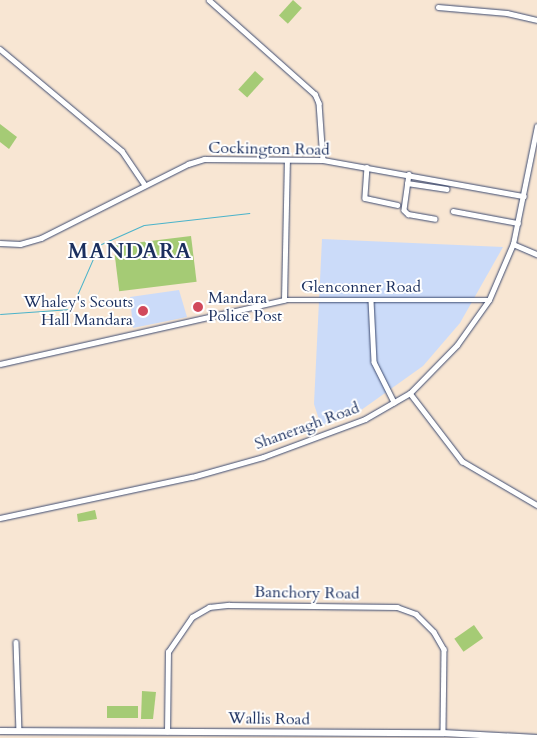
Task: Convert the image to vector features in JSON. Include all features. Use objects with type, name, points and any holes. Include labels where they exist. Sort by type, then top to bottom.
[{"type":"street","points":[[209,0],[315,94],[319,103],[323,160]]},
{"type":"street","points":[[438,7],[507,13],[537,20]]},
{"type":"street","points":[[0,49],[122,151],[145,185]]},
{"type":"street","name":"Shaneragh Road","points":[[0,518],[192,477],[263,457],[331,434],[410,393],[457,345],[489,300],[513,244],[537,126]]},
{"type":"street","name":"Cockington Road","points":[[0,243],[20,244],[40,238],[197,160],[323,160],[524,196]]},
{"type":"street","points":[[284,300],[287,161]]},
{"type":"street","points":[[367,167],[365,198],[397,205]]},
{"type":"street","points":[[409,174],[404,210],[408,214],[435,219]]},
{"type":"street","points":[[407,183],[447,190]]},
{"type":"street","points":[[453,211],[518,223]]},
{"type":"street","points":[[513,244],[537,254]]},
{"type":"street","name":"Glenconner Road","points":[[0,364],[284,300],[489,300]]},
{"type":"street","points":[[371,300],[374,362],[394,402]]},
{"type":"street","points":[[410,393],[462,462],[537,505]]},
{"type":"street","name":"Banchory Road","points":[[167,732],[168,652],[192,617],[209,607],[229,605],[397,607],[416,614],[434,632],[444,649],[443,733]]},
{"type":"street","points":[[16,642],[19,731]]},
{"type":"street","name":"Wallis Road","points":[[0,731],[167,732],[267,735],[443,733],[505,738],[537,738]]},
{"type":"shaded area","points":[[322,239],[503,247],[460,323],[423,366],[357,413],[321,426],[314,404]]},
{"type":"shaded area","points":[[179,290],[187,317],[133,328],[130,297]]},
{"type":"green space","points":[[293,0],[302,8],[288,24],[279,16]]},
{"type":"green space","points":[[255,71],[264,79],[247,98],[238,90]]},
{"type":"green space","points":[[0,124],[17,137],[9,149],[0,142]]},
{"type":"green space","points":[[191,236],[197,282],[119,291],[114,246]]},
{"type":"green space","points":[[95,510],[97,519],[78,522],[77,514]]},
{"type":"green space","points":[[474,625],[483,638],[464,652],[454,639]]},
{"type":"green space","points":[[142,691],[156,692],[153,719],[141,719]]},
{"type":"green space","points":[[107,706],[138,706],[138,718],[107,718]]},
{"type":"waterway","points":[[0,314],[71,309],[99,245],[144,225],[249,213]]},
{"type":"place","name":"Mandara Police Post","points":[[198,307]]},
{"type":"place","name":"Whaley's Scouts Hall Mandara","points":[[143,311]]},
{"type":"district","name":"MANDARA","points":[[130,252]]}]
